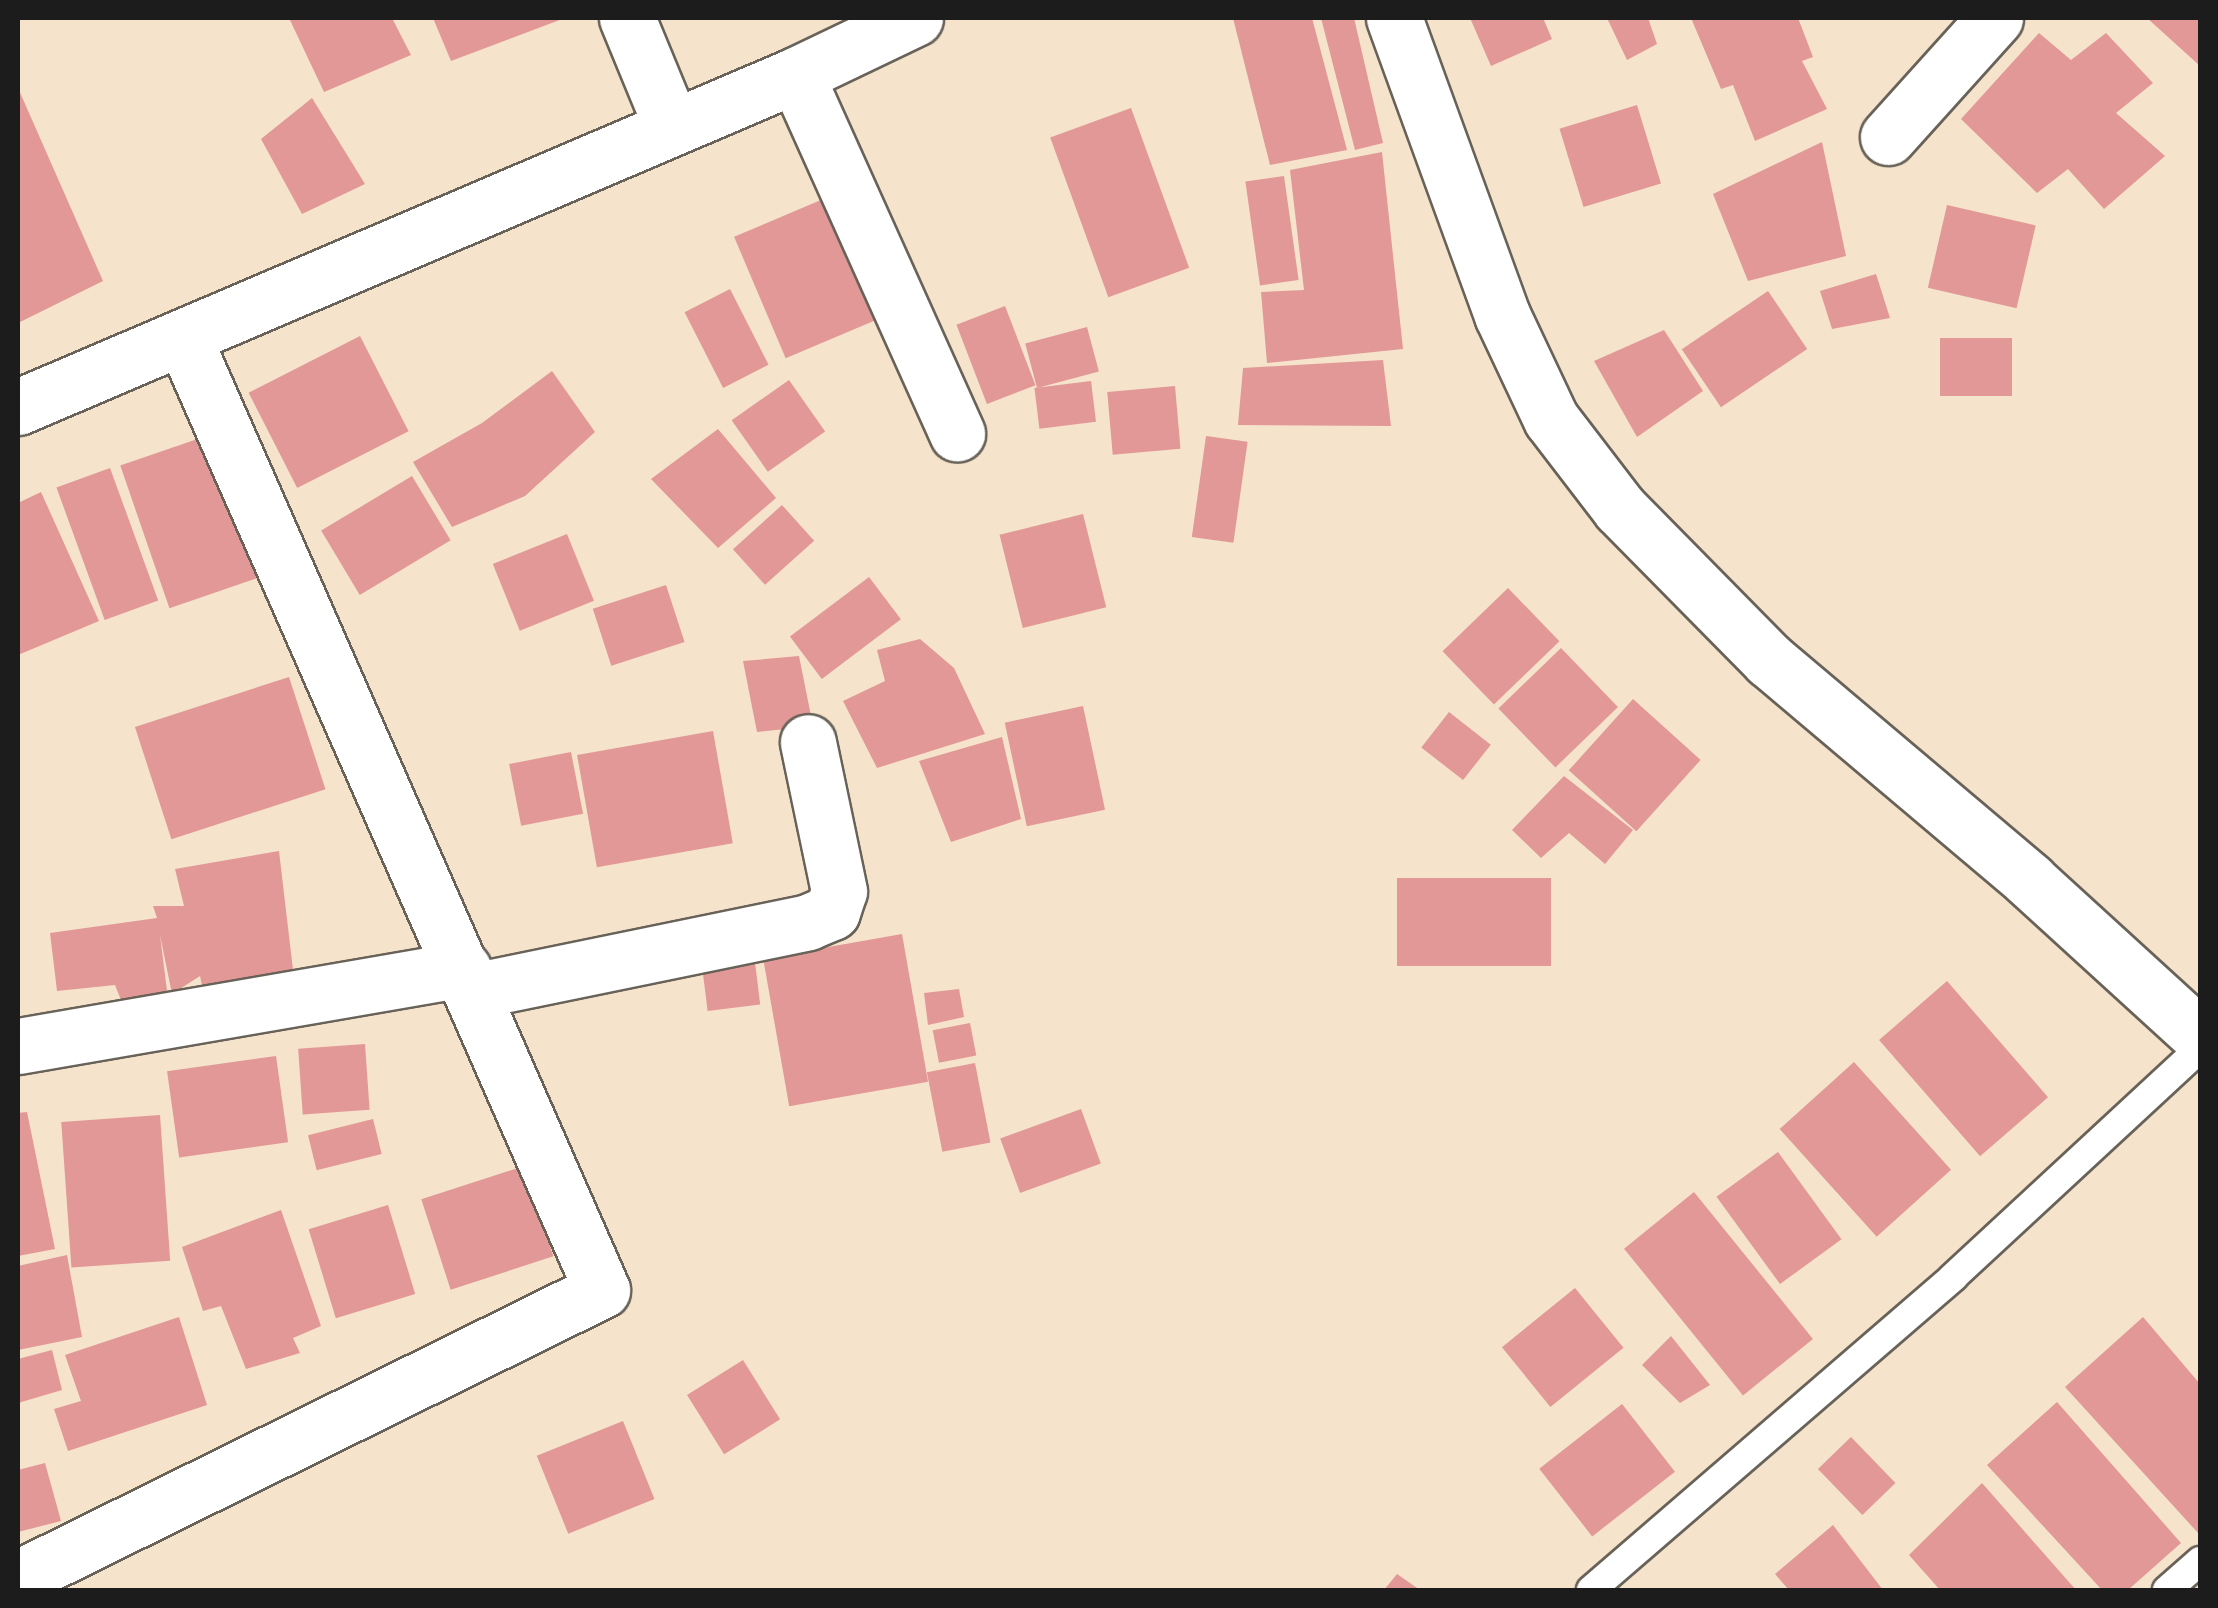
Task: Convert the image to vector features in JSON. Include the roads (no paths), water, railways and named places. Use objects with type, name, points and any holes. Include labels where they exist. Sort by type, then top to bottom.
[{"type":"street","points":[[628,18],[671,125]]},
{"type":"street","points":[[18,407],[184,340],[671,125],[796,75],[915,18]]},
{"type":"street","points":[[1394,18],[1502,315],[1551,419],[1620,510],[1769,660],[2028,880],[2200,1036]]},
{"type":"street","points":[[1888,136],[1995,18]]},
{"type":"street","points":[[796,75],[957,433]]},
{"type":"street","points":[[18,1578],[602,1290],[184,340]]},
{"type":"street","points":[[18,1046],[468,980],[808,922],[832,912],[839,891],[808,742]]},
{"type":"lane","points":[[1591,1590],[1953,1277],[2200,1048]]},
{"type":"lane","points":[[2167,1590],[2200,1561]]}]
